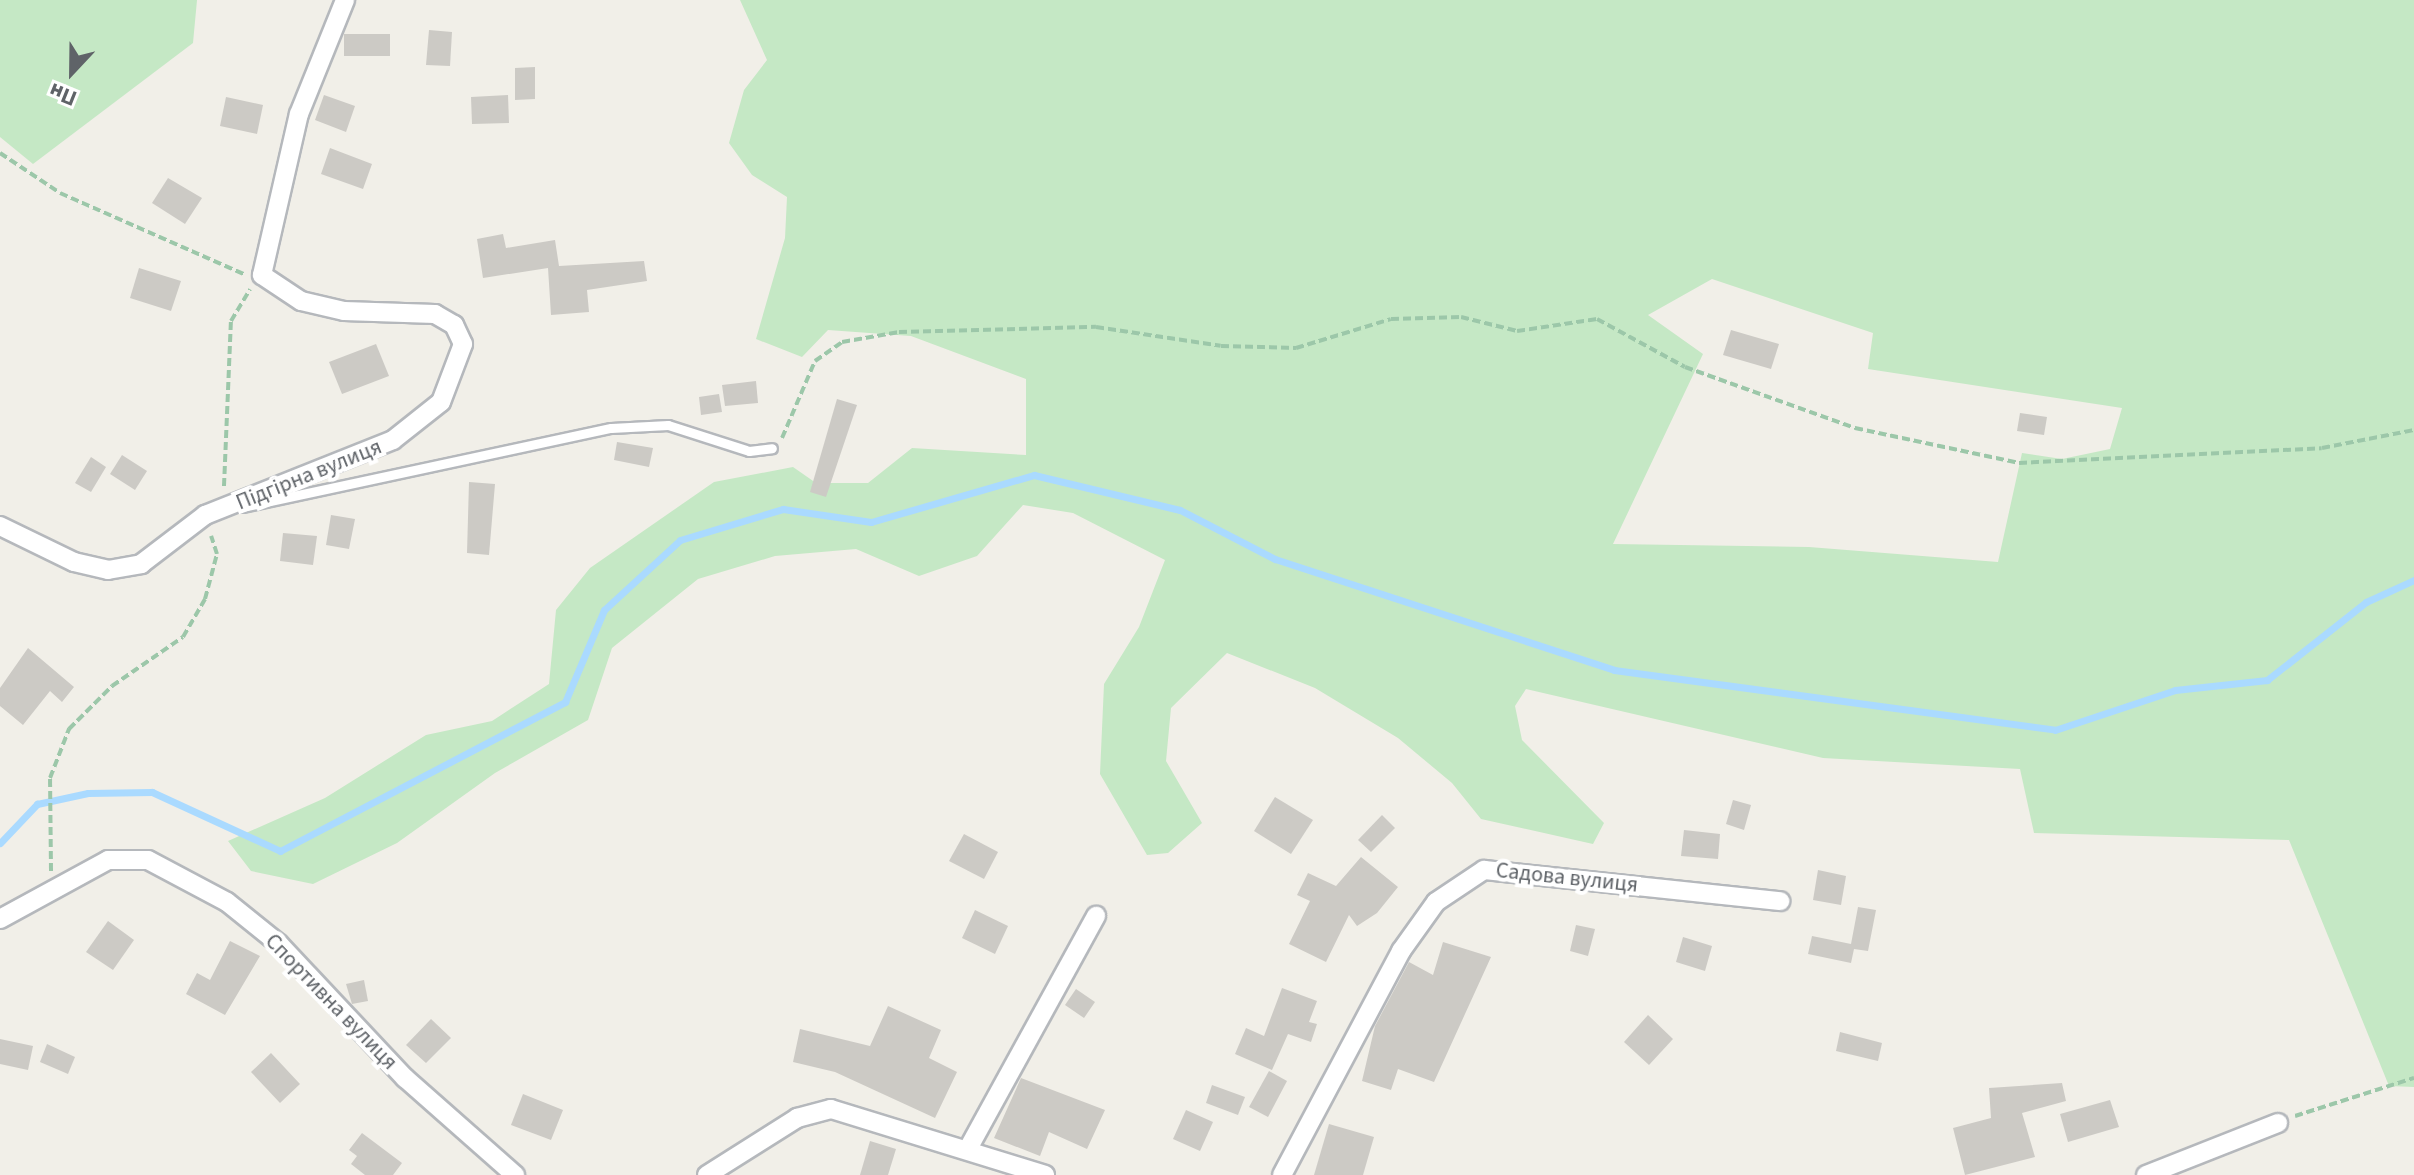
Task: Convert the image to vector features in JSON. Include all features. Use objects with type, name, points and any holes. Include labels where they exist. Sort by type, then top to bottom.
[{"type":"street","points":[[262,275],[299,114],[345,0]]},
{"type":"street","name":"Підгірна вулиця","points":[[0,526],[108,570],[141,564],[205,515],[223,511],[393,440],[441,402],[463,344],[454,325],[435,314],[344,311],[301,301],[262,275]]},
{"type":"street","name":"Спортивна вулиця","points":[[0,919],[108,860],[148,860],[227,902],[279,944],[405,1078],[515,1175]]},
{"type":"street","name":"Садова вулиця","points":[[1282,1175],[1401,951],[1436,902],[1484,870],[1780,901]]},
{"type":"street","points":[[969,1147],[1096,916]]},
{"type":"street","points":[[707,1175],[797,1118],[831,1109],[969,1147],[1045,1175]]},
{"type":"street","points":[[2146,1175],[2278,1123]]},
{"type":"lane","points":[[223,511],[611,428],[668,425],[749,451],[772,448]]},
{"type":"path","points":[[0,153],[23,173],[103,214],[215,266],[262,275],[231,321],[223,511]]},
{"type":"path","points":[[772,448],[788,432],[815,361],[842,342],[899,332],[1096,327],[1221,346],[1296,348],[1391,319],[1461,317],[1517,331],[1597,319],[1685,367],[1855,428],[2019,463],[2322,448],[2414,430]]},
{"type":"path","points":[[47,860],[50,778],[69,729],[112,686],[183,637],[205,599],[217,554],[205,515]]},
{"type":"path","points":[[2278,1123],[2414,1078]]},
{"type":"green space","points":[[0,0],[197,0],[193,43],[33,164],[0,137]]},
{"type":"green space","points":[[740,0],[2414,0],[2414,1087],[2389,1086],[2289,840],[2034,833],[2020,769],[1823,758],[1526,689],[1515,706],[1522,740],[1604,823],[1593,844],[1481,819],[1452,783],[1398,738],[1315,688],[1227,653],[1171,708],[1166,761],[1202,823],[1168,853],[1147,855],[1100,774],[1104,684],[1139,627],[1165,560],[1073,513],[1023,505],[977,556],[919,576],[856,549],[775,556],[698,579],[612,648],[588,720],[495,773],[397,843],[313,884],[251,871],[228,841],[325,798],[426,735],[492,721],[549,684],[556,610],[590,568],[714,482],[793,467],[816,483],[868,483],[912,448],[1026,455],[1026,379],[911,336],[828,330],[802,357],[756,339],[785,238],[787,197],[752,175],[729,143],[744,90],[767,60]],"holes":[[[1712,279],[1873,333],[1868,369],[2122,408],[2110,449],[2062,459],[2022,453],[1998,562],[1809,547],[1613,544],[1703,354],[1648,315]]]},
{"type":"building","points":[[429,30],[452,32],[450,66],[426,65]]},
{"type":"building","points":[[344,34],[390,34],[390,56],[344,56]]},
{"type":"building","points":[[535,67],[535,99],[515,100],[515,68]]},
{"type":"building","points":[[324,95],[355,106],[346,132],[315,120]]},
{"type":"building","points":[[508,95],[509,123],[472,124],[471,97]]},
{"type":"building","points":[[226,97],[263,105],[257,134],[220,126]]},
{"type":"building","points":[[330,148],[372,164],[363,189],[321,174]]},
{"type":"building","points":[[168,178],[202,198],[185,224],[152,203]]},
{"type":"building","points":[[503,234],[506,248],[555,240],[559,266],[644,261],[647,281],[587,290],[589,312],[551,315],[548,268],[483,278],[477,239]]},
{"type":"building","points":[[139,268],[181,281],[171,311],[130,298]]},
{"type":"building","points":[[1731,330],[1779,344],[1771,369],[1723,355]]},
{"type":"building","points":[[376,344],[389,376],[342,394],[329,362]]},
{"type":"building","points":[[756,381],[758,403],[725,406],[722,385]]},
{"type":"building","points":[[719,394],[722,412],[701,415],[699,397]]},
{"type":"building","points":[[837,399],[857,405],[826,497],[810,492]]},
{"type":"building","points":[[2020,413],[2047,417],[2044,435],[2017,431]]},
{"type":"building","points":[[617,442],[653,448],[649,467],[614,460]]},
{"type":"building","points":[[122,455],[147,471],[135,490],[110,474]]},
{"type":"building","points":[[91,457],[106,467],[91,492],[75,483]]},
{"type":"building","points":[[469,482],[495,484],[489,555],[467,553]]},
{"type":"building","points":[[331,515],[355,519],[349,549],[326,545]]},
{"type":"building","points":[[283,533],[317,536],[313,565],[280,561]]},
{"type":"building","points":[[28,648],[74,687],[62,702],[50,691],[23,725],[0,706],[0,688]]},
{"type":"building","points":[[1275,797],[1313,820],[1291,854],[1254,831]]},
{"type":"building","points":[[1733,800],[1751,805],[1744,830],[1726,824]]},
{"type":"building","points":[[1382,815],[1395,828],[1371,852],[1358,840]]},
{"type":"building","points":[[1684,830],[1720,834],[1718,859],[1681,856]]},
{"type":"building","points":[[964,834],[998,852],[984,879],[949,861]]},
{"type":"building","points":[[1361,857],[1398,887],[1377,913],[1357,926],[1349,915],[1326,962],[1289,944],[1310,901],[1297,895],[1308,873],[1336,886]]},
{"type":"building","points":[[1818,870],[1846,876],[1841,905],[1813,900]]},
{"type":"building","points":[[1858,907],[1876,910],[1868,951],[1854,949],[1851,963],[1808,954],[1812,936],[1851,944]]},
{"type":"building","points":[[975,910],[1008,926],[995,954],[962,938]]},
{"type":"building","points":[[108,921],[134,940],[113,970],[86,952]]},
{"type":"building","points":[[1576,925],[1595,929],[1588,956],[1570,951]]},
{"type":"building","points":[[1683,937],[1712,946],[1705,971],[1676,962]]},
{"type":"building","points":[[230,941],[260,956],[225,1015],[186,994],[197,973],[210,980]]},
{"type":"building","points":[[1443,942],[1491,957],[1434,1082],[1398,1069],[1391,1090],[1362,1081],[1375,1026],[1409,962],[1433,975]]},
{"type":"building","points":[[364,980],[368,1001],[352,1004],[346,984]]},
{"type":"building","points":[[1282,988],[1317,1001],[1309,1022],[1317,1024],[1311,1042],[1288,1034],[1272,1070],[1235,1054],[1246,1028],[1264,1036]]},
{"type":"building","points":[[1076,989],[1095,1002],[1084,1018],[1065,1005]]},
{"type":"building","points":[[888,1006],[941,1030],[929,1058],[957,1072],[935,1118],[835,1072],[793,1062],[800,1029],[870,1046]]},
{"type":"building","points":[[1648,1015],[1673,1039],[1649,1065],[1624,1042]]},
{"type":"building","points":[[431,1019],[451,1038],[426,1063],[406,1045]]},
{"type":"building","points":[[1840,1032],[1882,1043],[1878,1061],[1836,1051]]},
{"type":"building","points":[[0,1039],[33,1046],[28,1070],[0,1064]]},
{"type":"building","points":[[47,1044],[75,1057],[68,1074],[40,1062]]},
{"type":"building","points":[[271,1053],[300,1084],[280,1103],[251,1072]]},
{"type":"building","points":[[1269,1071],[1287,1081],[1268,1117],[1249,1107]]},
{"type":"building","points":[[1021,1078],[1105,1110],[1087,1149],[1049,1132],[1040,1156],[994,1138]]},
{"type":"building","points":[[2062,1083],[2066,1101],[2022,1113],[2035,1157],[1965,1175],[1953,1128],[1991,1118],[1989,1088]]},
{"type":"building","points":[[1212,1085],[1245,1097],[1238,1115],[1206,1103]]},
{"type":"building","points":[[523,1094],[563,1110],[551,1140],[511,1125]]},
{"type":"building","points":[[2110,1100],[2119,1127],[2068,1142],[2060,1114]]},
{"type":"building","points":[[1186,1110],[1213,1122],[1200,1151],[1173,1139]]},
{"type":"building","points":[[1329,1124],[1374,1137],[1363,1175],[1314,1175]]},
{"type":"building","points":[[362,1133],[402,1163],[393,1175],[365,1175],[351,1164],[357,1156],[349,1150]]},
{"type":"building","points":[[870,1141],[896,1149],[888,1175],[860,1175]]},
{"type":"waterway","points":[[0,843],[37,804],[88,793],[152,792],[280,851],[565,702],[604,610],[680,540],[783,509],[871,522],[1034,475],[1180,510],[1275,559],[1614,670],[2055,730],[2175,690],[2267,680],[2366,602],[2414,580]]}]
